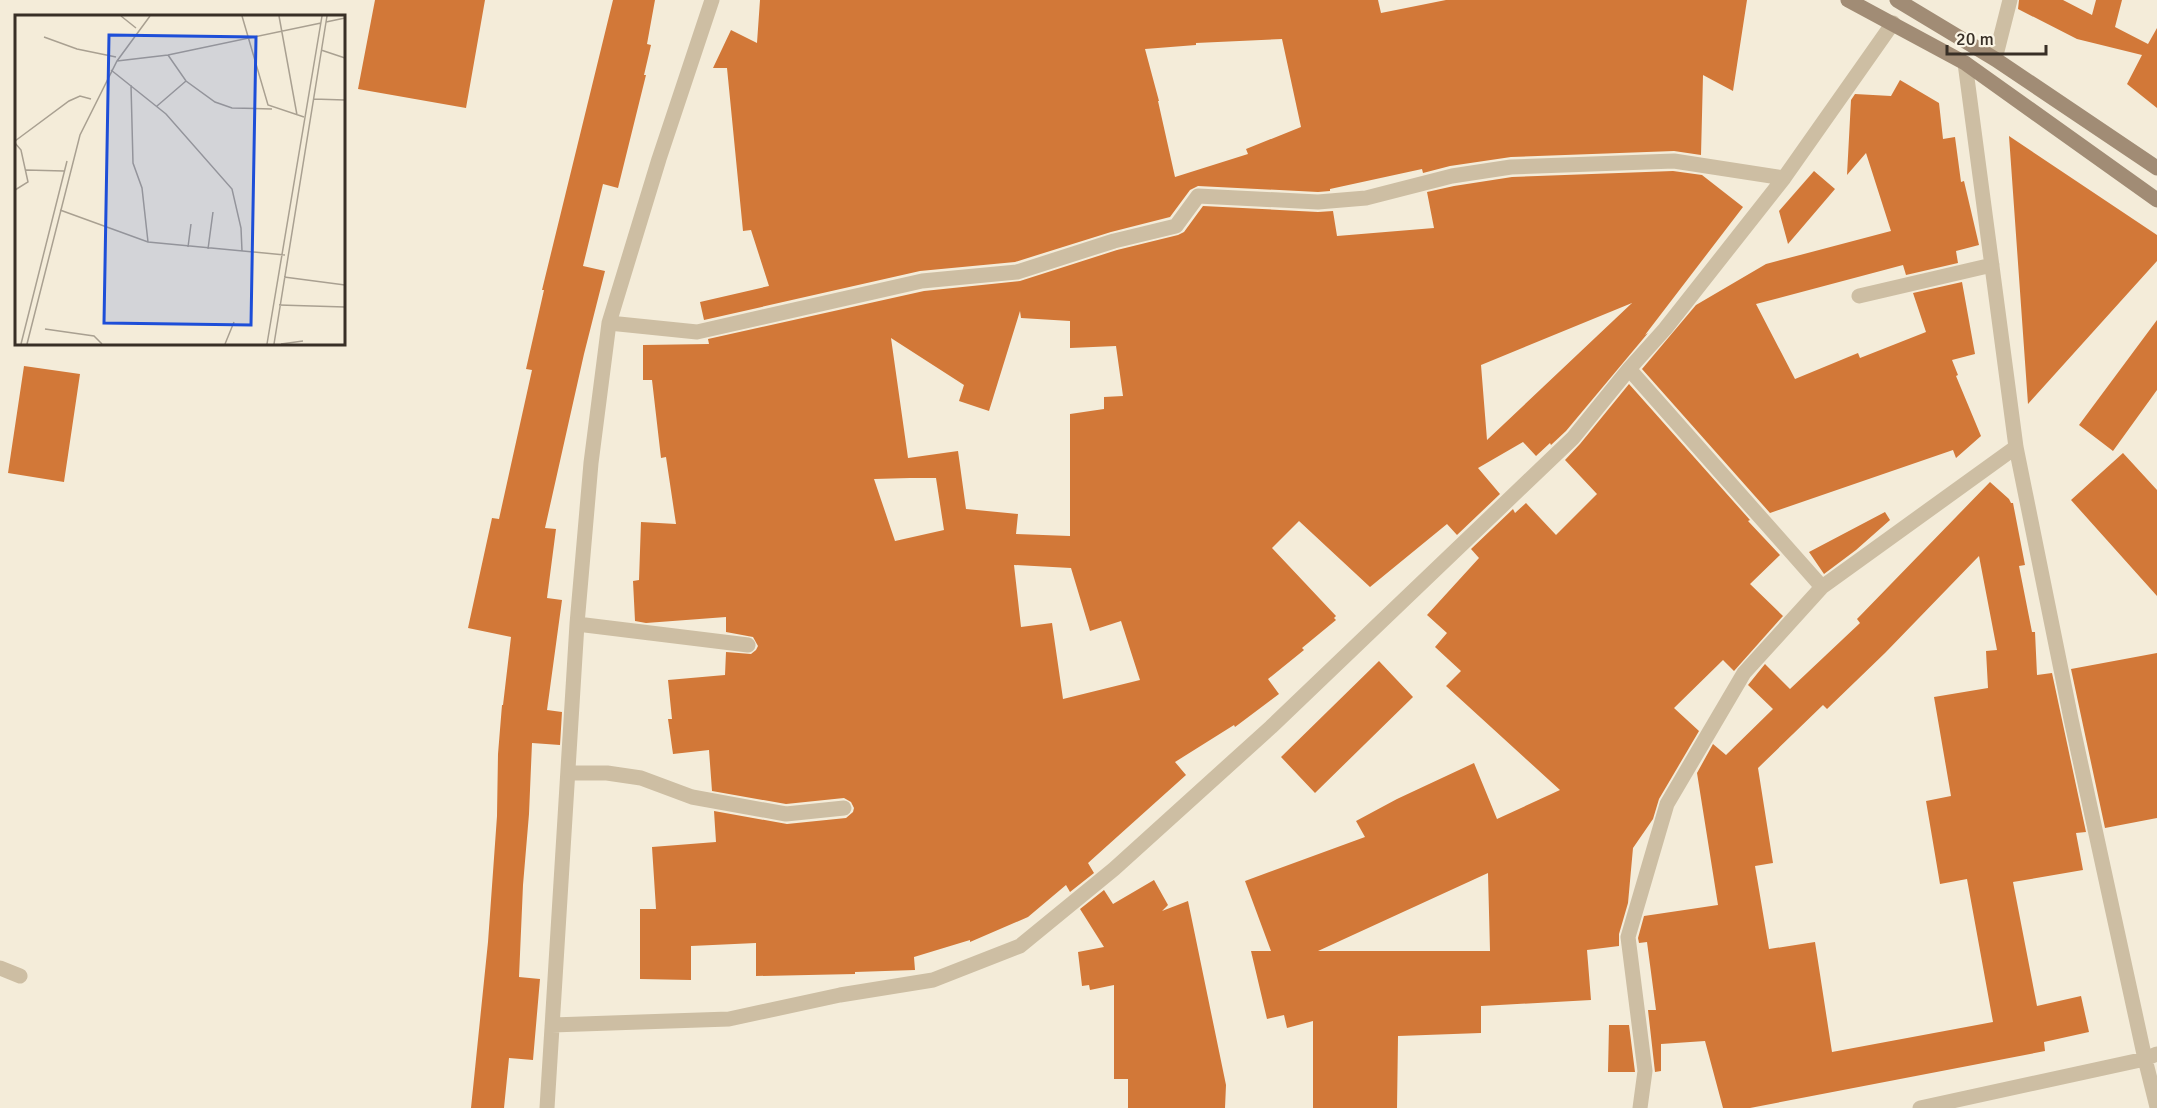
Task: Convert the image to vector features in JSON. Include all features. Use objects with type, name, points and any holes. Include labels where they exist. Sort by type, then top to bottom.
[{"type":"main road","points":[[1848,0],[1965,63],[2157,200]]},
{"type":"main road","points":[[1897,0],[1995,58],[2157,168]]},
{"type":"street","points":[[547,1108],[577,624],[591,463],[609,323],[659,159],[712,0]]},
{"type":"street","points":[[1995,58],[2010,0]]},
{"type":"street","points":[[552,1025],[729,1018],[840,994],[933,980],[1020,946],[1114,869],[1271,727],[1573,438],[1665,329],[1784,178],[1893,23]]},
{"type":"street","points":[[1965,63],[2016,447],[2151,1056],[2157,1107]]},
{"type":"street","points":[[609,323],[697,332],[922,281],[1017,272],[1114,241],[1176,226],[1198,196],[1318,202],[1366,198],[1452,176],[1511,167],[1674,161],[1784,178]]},
{"type":"street","points":[[1859,296],[1992,265]]},
{"type":"street","points":[[1629,369],[1821,587]]},
{"type":"street","points":[[1640,1108],[1645,1071],[1628,937],[1667,804],[1744,673],[1821,587],[2016,447]]},
{"type":"street","points":[[577,624],[748,645]]},
{"type":"street","points":[[569,773],[608,773],[641,778],[692,797],[786,814],[844,808]]},
{"type":"street","points":[[0,968],[20,976]]},
{"type":"street","points":[[1920,1108],[2151,1056]]},
{"type":"building","points":[[375,0],[485,0],[466,108],[358,89]]},
{"type":"building","points":[[613,0],[655,0],[647,44],[651,45],[644,75],[646,75],[618,188],[603,184],[583,266],[605,271],[545,528],[556,529],[547,598],[562,600],[547,710],[562,712],[560,745],[532,743],[519,977],[540,979],[533,1060],[509,1058],[504,1108],[471,1108],[488,942],[502,705],[511,637],[468,628],[492,518],[499,519],[532,370],[526,369],[544,290],[542,290]]},
{"type":"building","points":[[760,0],[1378,0],[1381,13],[1446,0],[1747,0],[1733,91],[1703,75],[1701,155],[1674,151],[1511,157],[1450,166],[1423,173],[1422,169],[1318,192],[1198,186],[1190,190],[1170,217],[1111,232],[1015,262],[920,271],[704,320],[700,302],[769,286],[751,230],[743,231],[727,68],[713,68],[731,30],[757,43]],"holes":[[[1282,39],[1301,127],[1246,149],[1248,154],[1175,177],[1145,49],[1196,45],[1196,43]]]},
{"type":"building","points":[[2019,0],[2063,0],[2092,15],[2096,0],[2122,0],[2115,27],[2148,44],[2157,28],[2157,108],[2127,84],[2142,55],[2077,39],[2018,9]]},
{"type":"building","points":[[1900,80],[1939,103],[1943,139],[1955,137],[1961,182],[1964,181],[1979,245],[1956,251],[1958,263],[1906,275],[1903,265],[1756,304],[1795,379],[1858,353],[1860,358],[1926,332],[1913,293],[1962,282],[1975,354],[1952,360],[1958,375],[1956,376],[1981,436],[1956,458],[1953,450],[1770,513],[1642,369],[1696,305],[1766,264],[1891,231],[1866,153],[1847,175],[1851,100],[1855,94],[1891,96]]},
{"type":"building","points":[[2009,136],[2157,235],[2157,261],[2028,404]]},
{"type":"building","points":[[1673,171],[1702,175],[1743,207],[1645,335],[1648,333],[1566,431],[1536,456],[1523,442],[1478,468],[1500,494],[1457,535],[1447,524],[1370,587],[1299,521],[1272,548],[1336,616],[1334,618],[1336,620],[1268,679],[1279,694],[1235,727],[1234,725],[1175,762],[1186,775],[1088,863],[1094,873],[1070,892],[1066,885],[1028,917],[970,942],[970,940],[914,957],[915,970],[756,976],[756,943],[691,946],[691,980],[640,979],[640,909],[656,909],[652,847],[716,842],[714,811],[787,824],[846,818],[854,808],[851,802],[844,798],[786,804],[712,791],[709,750],[673,754],[668,719],[672,719],[668,680],[725,675],[726,652],[751,654],[758,646],[753,637],[726,632],[726,617],[646,623],[635,621],[633,581],[639,580],[641,522],[676,524],[666,457],[661,458],[652,380],[643,380],[643,345],[709,344],[708,339],[924,291],[1020,281],[1117,250],[1178,235],[1184,232],[1203,206],[1333,211],[1337,236],[1434,228],[1427,192],[1512,177]],"holes":[[[1632,303],[1487,440],[1481,365]],[[1020,311],[1021,318],[1070,321],[1070,348],[1116,346],[1123,396],[1104,397],[1104,409],[1070,414],[1070,536],[1016,534],[1018,514],[966,509],[958,451],[908,458],[891,338],[964,385],[959,401],[989,411]],[[936,478],[944,530],[895,541],[874,479]],[[1014,565],[1071,568],[1090,631],[1121,621],[1140,680],[1063,699],[1052,623],[1021,627]]]},
{"type":"building","points":[[1814,171],[1835,189],[1788,244],[1779,211]]},
{"type":"building","points":[[2157,320],[2157,390],[2113,451],[2079,425]]},
{"type":"building","points":[[24,366],[80,374],[64,482],[8,473]]},
{"type":"building","points":[[1629,384],[1780,555],[1750,584],[1783,616],[1734,671],[1723,660],[1674,708],[1699,731],[1659,799],[1653,819],[1633,848],[1628,903],[1619,934],[1619,946],[1587,950],[1591,1000],[1481,1006],[1481,1033],[1398,1036],[1397,1108],[1313,1108],[1313,1021],[1287,1028],[1284,1015],[1267,1019],[1251,951],[1271,951],[1245,881],[1365,837],[1356,821],[1474,763],[1497,819],[1560,790],[1446,686],[1461,671],[1435,647],[1447,633],[1427,615],[1479,558],[1471,549],[1513,509],[1515,513],[1526,503],[1556,535],[1597,494],[1565,460]],"holes":[[[1488,873],[1490,951],[1318,951]]]},
{"type":"building","points":[[2123,453],[2157,490],[2157,596],[2071,500]]},
{"type":"building","points":[[1990,482],[2013,503],[2025,565],[2019,566],[2032,632],[2035,632],[2037,675],[2052,673],[2086,832],[2076,833],[2083,870],[2013,882],[2037,1006],[2081,996],[2089,1032],[2044,1042],[2045,1051],[1750,1108],[1723,1108],[1705,1041],[1661,1044],[1661,1071],[1655,1072],[1648,1010],[1656,1010],[1647,942],[1639,943],[1638,938],[1644,916],[1718,905],[1697,773],[1713,744],[1726,755],[1773,709],[1748,685],[1765,664],[1790,689],[1860,623],[1857,619]],"holes":[[[1979,556],[1997,650],[1986,651],[1988,688],[1934,697],[1951,796],[1926,801],[1940,884],[1967,879],[1993,1022],[1832,1052],[1815,942],[1769,949],[1755,866],[1773,863],[1758,768],[1823,705],[1827,709]]]},
{"type":"building","points":[[1885,512],[1890,520],[1824,574],[1809,552]]},
{"type":"building","points":[[2157,653],[2157,818],[2105,828],[2071,669]]},
{"type":"building","points":[[1379,661],[1413,697],[1315,793],[1281,757]]},
{"type":"building","points":[[1154,880],[1168,905],[1162,911],[1188,901],[1226,1085],[1225,1108],[1128,1108],[1128,1079],[1114,1079],[1114,985],[1090,990],[1089,985],[1082,986],[1078,952],[1104,947],[1080,909],[1104,890],[1113,904]]},
{"type":"building","points":[[1609,1025],[1629,1025],[1635,1072],[1608,1072]]}]
